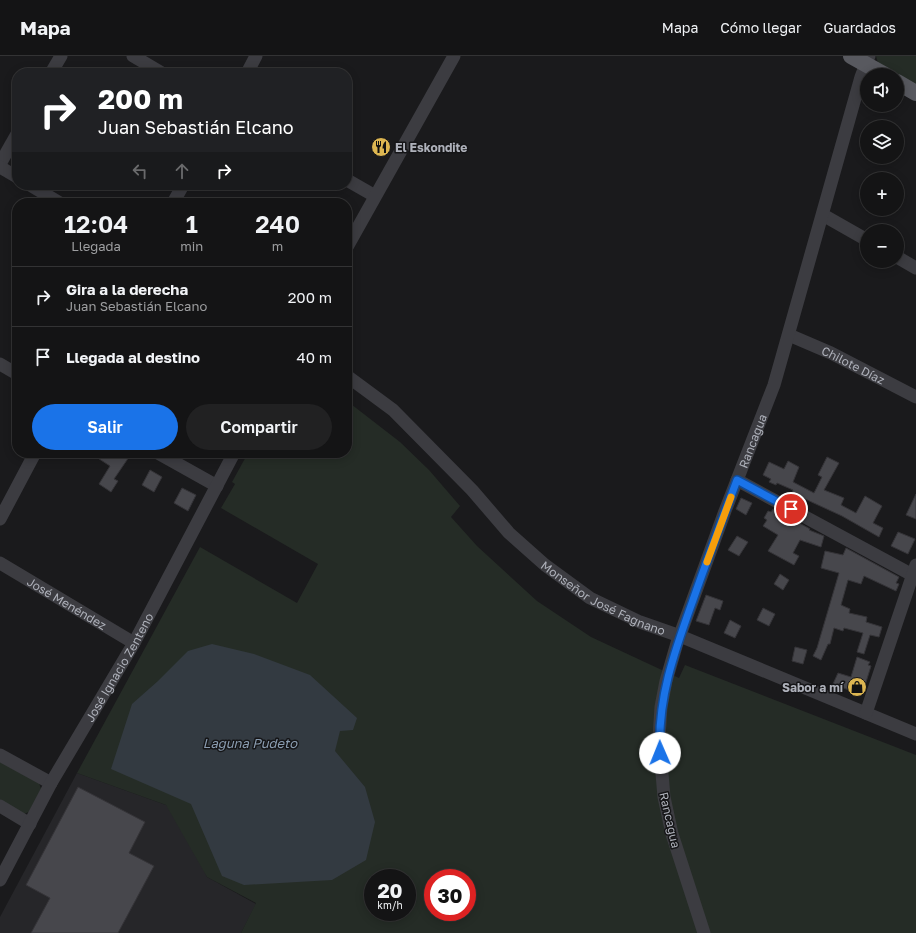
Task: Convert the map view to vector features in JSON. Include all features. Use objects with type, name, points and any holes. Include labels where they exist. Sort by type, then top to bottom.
[{"type":"main road","points":[[851,56],[867,60],[877,68]]},
{"type":"main road","points":[[904,86],[916,93]]},
{"type":"street","points":[[54,68],[61,56]]},
{"type":"street","points":[[133,56],[153,68]]},
{"type":"street","points":[[250,68],[256,56]]},
{"type":"street","points":[[352,238],[454,56]]},
{"type":"street","name":"Rancagua","points":[[704,933],[672,834],[664,797],[660,768],[659,738],[661,707],[666,681],[680,636],[737,480],[774,386],[805,272],[823,215],[867,60]]},
{"type":"street","points":[[12,143],[0,166],[12,174]]},
{"type":"street","points":[[352,183],[375,196]]},
{"type":"street","points":[[38,190],[52,198]]},
{"type":"street","points":[[823,215],[860,236]]},
{"type":"street","points":[[904,261],[916,268]]},
{"type":"street","name":"Chilote Díaz","points":[[788,335],[831,353],[916,397]]},
{"type":"street","points":[[0,364],[12,371]]},
{"type":"street","name":"Monseñor José Fagnano","points":[[352,380],[393,410],[472,490],[509,533],[545,565],[590,598],[640,622],[680,636],[916,734]]},
{"type":"street","points":[[0,519],[31,458]]},
{"type":"street","points":[[167,458],[217,486]]},
{"type":"street","name":"José Ignacio Zenteno","points":[[0,880],[51,783],[134,643],[231,458]]},
{"type":"street","points":[[737,480],[915,572],[866,712]]},
{"type":"street","name":"José Menéndez","points":[[0,563],[134,643]]},
{"type":"street","points":[[0,755],[51,783]]},
{"type":"street","points":[[0,806],[30,824]]},
{"type":"shaded area","points":[[876,56],[916,56],[916,86],[904,80],[904,68],[883,68],[879,66]]},
{"type":"shaded area","points":[[352,405],[400,442],[429,470],[460,506],[451,517],[477,546],[537,601],[591,637],[679,678],[685,665],[916,755],[916,933],[241,933],[256,903],[207,877],[166,805],[77,773],[200,547],[297,603],[318,564],[221,508],[235,484],[232,482],[245,458],[352,458]]},
{"type":"shaded area","points":[[0,762],[39,783],[41,789],[29,812],[21,815],[0,803]]},
{"type":"shaded area","points":[[77,773],[177,809],[207,877],[256,904],[241,933],[0,933],[0,917]]},
{"type":"water","name":"Laguna Pudeto","points":[[212,644],[254,654],[310,675],[357,718],[353,730],[340,731],[335,751],[365,787],[375,822],[366,860],[332,880],[244,885],[222,876],[191,804],[111,769],[132,704],[188,651]]},
{"type":"building","points":[[827,457],[839,463],[824,490],[844,498],[841,505],[856,513],[865,496],[882,506],[873,523],[883,528],[879,537],[842,516],[792,493],[793,490],[777,483],[776,485],[769,482],[771,479],[763,475],[769,462],[784,469],[788,461],[799,467],[793,482],[814,493],[822,477],[818,475]]},
{"type":"building","points":[[98,458],[128,458],[114,479],[118,481],[111,492],[99,484],[110,466]]},
{"type":"building","points":[[150,470],[162,477],[154,492],[142,485]]},
{"type":"building","points":[[182,488],[196,495],[188,511],[174,503]]},
{"type":"building","points":[[916,494],[916,519],[906,515]]},
{"type":"building","points":[[741,498],[752,503],[746,515],[736,509]]},
{"type":"building","points":[[773,509],[810,529],[809,530],[824,536],[821,547],[800,540],[793,553],[799,556],[794,565],[768,551],[778,535],[763,526],[767,520],[764,518],[768,511],[771,512]]},
{"type":"building","points":[[898,532],[915,539],[908,554],[891,546]]},
{"type":"building","points":[[737,536],[748,542],[739,556],[728,550]]},
{"type":"building","points":[[846,548],[899,577],[896,583],[899,584],[896,591],[864,576],[861,584],[848,580],[841,605],[850,609],[849,613],[867,617],[866,622],[882,627],[879,637],[870,635],[864,654],[857,652],[863,633],[844,628],[843,631],[834,628],[830,644],[828,644],[821,660],[813,656],[817,648],[839,573],[821,568],[825,551],[843,555]]},
{"type":"building","points":[[780,574],[789,580],[783,590],[774,584]]},
{"type":"building","points":[[706,595],[723,601],[720,610],[715,608],[709,625],[696,621]]},
{"type":"building","points":[[763,608],[775,614],[769,626],[757,620]]},
{"type":"building","points":[[730,620],[741,626],[735,638],[724,633]]},
{"type":"building","points":[[795,647],[807,650],[803,664],[792,661]]},
{"type":"building","points":[[857,657],[870,662],[868,665],[871,666],[862,695],[833,684],[838,673],[851,677]]},
{"type":"building","points":[[78,787],[145,822],[129,853],[154,866],[118,933],[31,933],[50,898],[26,885]]},
{"type":"slow traffic","points":[[707,562],[731,497]]},
{"type":"place","name":"El Eskondite","points":[[381,147]]},
{"type":"place","name":"Sabor a mí","points":[[857,687]]},
{"type":"route","points":[[660,753],[659,738],[661,707],[666,681],[683,626],[737,480],[791,509]]}]
